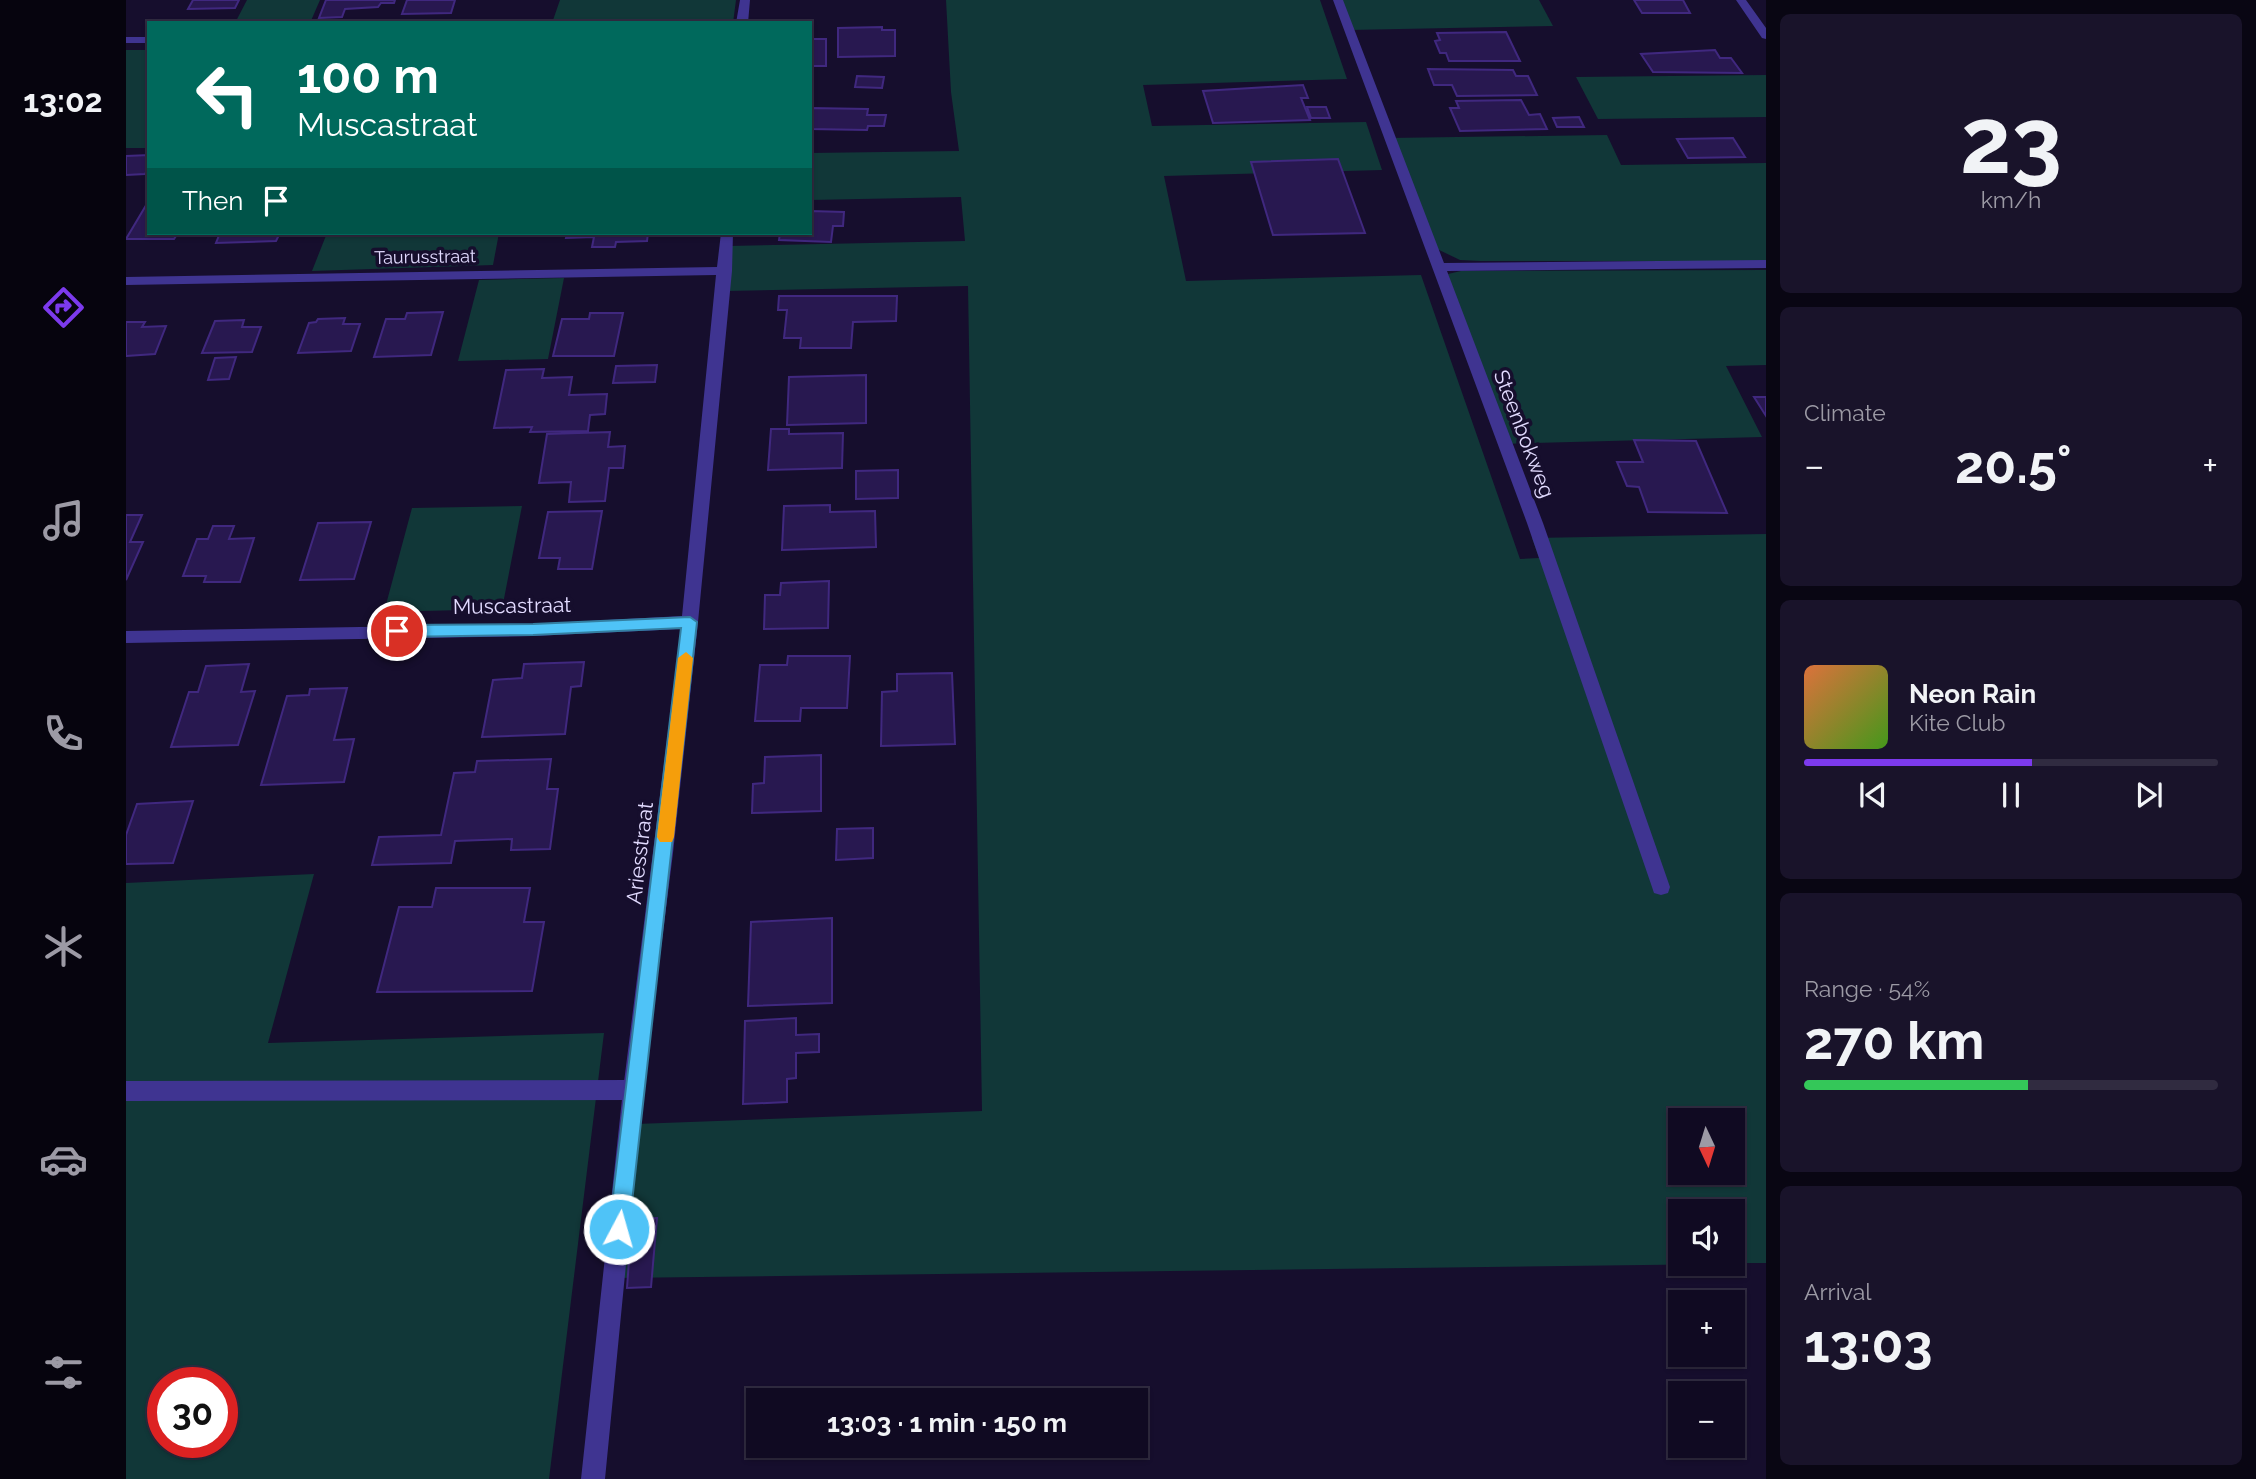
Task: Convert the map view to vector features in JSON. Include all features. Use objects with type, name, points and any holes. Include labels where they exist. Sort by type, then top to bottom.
[{"type":"street","points":[[742,21],[745,0]]},
{"type":"street","name":"Steenbokweg","points":[[1338,0],[1535,523],[1661,887]]},
{"type":"street","points":[[1741,0],[1766,36]]},
{"type":"street","points":[[126,40],[147,40]]},
{"type":"street","name":"Ariesstraat","points":[[593,1479],[633,1090],[664,853],[690,622],[727,235]]},
{"type":"street","points":[[1437,267],[1766,264]]},
{"type":"street","name":"Taurusstraat","points":[[126,281],[725,271]]},
{"type":"street","name":"Muscastraat","points":[[126,637],[533,630],[690,622]]},
{"type":"street","points":[[126,1091],[633,1090]]},
{"type":"green space","points":[[247,0],[320,0],[311,21],[236,21]]},
{"type":"green space","points":[[560,0],[736,0],[733,21],[553,21]]},
{"type":"green space","points":[[946,0],[1320,0],[1347,79],[1143,85],[1152,126],[1366,122],[1382,170],[1164,176],[1186,281],[1421,275],[1520,559],[1539,558],[1532,538],[1766,534],[1766,1263],[1745,1263],[1745,1199],[1668,1199],[1668,1265],[616,1278],[636,1124],[982,1111],[968,286],[725,291],[729,246],[965,241],[961,197],[812,200],[812,153],[959,151],[951,92]]},
{"type":"green space","points":[[1338,0],[1539,0],[1553,26],[1349,30]]},
{"type":"green space","points":[[126,50],[147,50],[147,148],[126,148]]},
{"type":"green space","points":[[1766,75],[1766,117],[1598,119],[1576,77]]},
{"type":"green space","points":[[1607,135],[1621,165],[1766,163],[1766,261],[1460,260],[1435,248],[1389,138]]},
{"type":"green space","points":[[326,235],[499,235],[493,265],[312,271]]},
{"type":"green space","points":[[1766,270],[1766,365],[1726,366],[1762,437],[1499,444],[1448,274],[1461,271]]},
{"type":"green space","points":[[564,278],[548,359],[458,361],[479,280]]},
{"type":"green space","points":[[522,506],[502,609],[384,612],[412,508]]},
{"type":"green space","points":[[314,874],[268,1043],[604,1033],[549,1479],[126,1479],[126,883]]},
{"type":"building","points":[[193,0],[239,0],[235,8],[188,9]]},
{"type":"building","points":[[326,0],[395,0],[394,3],[381,3],[378,7],[345,9],[342,17],[319,18]]},
{"type":"building","points":[[407,0],[455,0],[451,13],[402,14]]},
{"type":"building","points":[[1634,0],[1683,0],[1690,13],[1642,13]]},
{"type":"building","points":[[882,27],[882,30],[895,30],[895,56],[838,57],[838,28]]},
{"type":"building","points":[[1506,32],[1520,61],[1449,61],[1446,53],[1440,53],[1435,41],[1440,40],[1437,33]]},
{"type":"building","points":[[812,39],[826,39],[826,66],[812,66]]},
{"type":"building","points":[[1715,50],[1720,58],[1731,58],[1742,73],[1653,72],[1641,54]]},
{"type":"building","points":[[1428,69],[1513,70],[1516,76],[1528,76],[1537,95],[1457,96],[1452,85],[1434,85]]},
{"type":"building","points":[[857,76],[884,77],[882,88],[855,87]]},
{"type":"building","points":[[1303,85],[1308,98],[1301,98],[1310,120],[1213,123],[1203,91]]},
{"type":"building","points":[[1521,100],[1529,115],[1540,114],[1547,129],[1460,131],[1450,108],[1459,108],[1456,101]]},
{"type":"building","points":[[1307,107],[1326,107],[1330,118],[1311,118]]},
{"type":"building","points":[[812,108],[868,109],[867,115],[886,115],[884,126],[868,126],[867,130],[812,129]]},
{"type":"building","points":[[1579,117],[1584,127],[1557,127],[1553,118]]},
{"type":"building","points":[[1733,138],[1745,157],[1688,158],[1677,139]]},
{"type":"building","points":[[147,155],[145,174],[126,175],[126,156]]},
{"type":"building","points":[[1338,159],[1365,233],[1273,235],[1251,162]]},
{"type":"building","points":[[147,204],[147,235],[177,235],[174,239],[126,239]]},
{"type":"building","points":[[812,211],[844,212],[843,226],[833,226],[831,242],[779,240],[780,235],[812,235]]},
{"type":"building","points":[[219,235],[279,235],[276,241],[216,243]]},
{"type":"building","points":[[567,235],[648,235],[647,241],[616,242],[615,247],[592,247],[594,237],[566,238]]},
{"type":"building","points":[[779,296],[897,296],[896,321],[853,322],[851,348],[800,348],[801,338],[784,338],[787,310],[778,310]]},
{"type":"building","points":[[443,312],[431,355],[374,357],[386,319],[405,319],[407,313]]},
{"type":"building","points":[[590,313],[623,313],[614,356],[553,356],[562,319],[589,319]]},
{"type":"building","points":[[345,318],[343,324],[360,324],[351,351],[298,353],[309,323],[318,319]]},
{"type":"building","points":[[244,320],[242,327],[261,327],[252,352],[202,353],[215,321]]},
{"type":"building","points":[[126,322],[145,322],[142,327],[166,326],[155,354],[126,356]]},
{"type":"building","points":[[236,357],[229,379],[208,380],[215,358]]},
{"type":"building","points":[[657,365],[655,382],[613,383],[616,366]]},
{"type":"building","points":[[544,369],[542,378],[572,377],[569,395],[607,394],[605,414],[590,415],[588,431],[530,432],[532,427],[494,428],[506,370]]},
{"type":"building","points":[[866,375],[866,423],[787,425],[789,377]]},
{"type":"building","points":[[1754,397],[1766,397],[1766,416]]},
{"type":"building","points":[[771,429],[789,429],[789,434],[843,433],[842,468],[768,470]]},
{"type":"building","points":[[610,432],[608,447],[625,446],[623,468],[609,468],[605,501],[569,502],[571,482],[539,483],[547,434]]},
{"type":"building","points":[[1634,440],[1696,441],[1727,513],[1648,512],[1639,487],[1627,486],[1617,462],[1643,462]]},
{"type":"building","points":[[898,470],[898,498],[856,499],[856,471]]},
{"type":"building","points":[[830,505],[830,512],[875,511],[876,547],[782,550],[784,506]]},
{"type":"building","points":[[602,511],[592,569],[558,569],[560,558],[539,558],[548,512]]},
{"type":"building","points":[[126,515],[142,515],[130,542],[143,542],[126,580]]},
{"type":"building","points":[[371,522],[354,579],[300,580],[318,523]]},
{"type":"building","points":[[213,526],[234,526],[229,539],[254,538],[240,582],[204,582],[206,576],[183,576],[197,539],[208,539]]},
{"type":"building","points":[[829,581],[828,628],[764,629],[765,595],[780,595],[781,583]]},
{"type":"building","points":[[788,656],[850,656],[847,708],[801,708],[800,721],[755,721],[760,665],[787,665]]},
{"type":"building","points":[[584,662],[581,686],[571,687],[565,734],[482,737],[493,680],[522,678],[524,664]]},
{"type":"building","points":[[249,664],[241,692],[255,691],[238,745],[171,747],[189,692],[198,692],[206,666]]},
{"type":"building","points":[[952,673],[955,744],[881,746],[882,692],[897,691],[897,674]]},
{"type":"building","points":[[347,688],[334,740],[354,739],[344,782],[261,785],[287,696],[309,695],[310,689]]},
{"type":"building","points":[[821,755],[821,811],[752,813],[753,784],[764,783],[765,757]]},
{"type":"building","points":[[551,759],[547,789],[558,789],[550,849],[511,850],[512,839],[455,841],[451,863],[372,865],[379,837],[441,835],[454,773],[475,772],[477,761]]},
{"type":"building","points":[[193,801],[173,863],[126,864],[126,835],[137,804]]},
{"type":"building","points":[[873,828],[873,858],[836,860],[837,829]]},
{"type":"building","points":[[436,888],[530,888],[524,922],[544,922],[532,991],[377,992],[399,907],[432,907]]},
{"type":"building","points":[[832,918],[832,1003],[748,1006],[751,922]]},
{"type":"building","points":[[796,1018],[796,1035],[819,1034],[819,1052],[796,1053],[796,1078],[787,1079],[787,1102],[743,1104],[745,1021]]},
{"type":"building","points":[[657,1218],[651,1287],[627,1288],[632,1219]]},
{"type":"slow traffic","points":[[666,837],[686,658]]},
{"type":"route","points":[[397,631],[533,630],[690,622],[664,853],[633,1090],[619,1229]]}]
